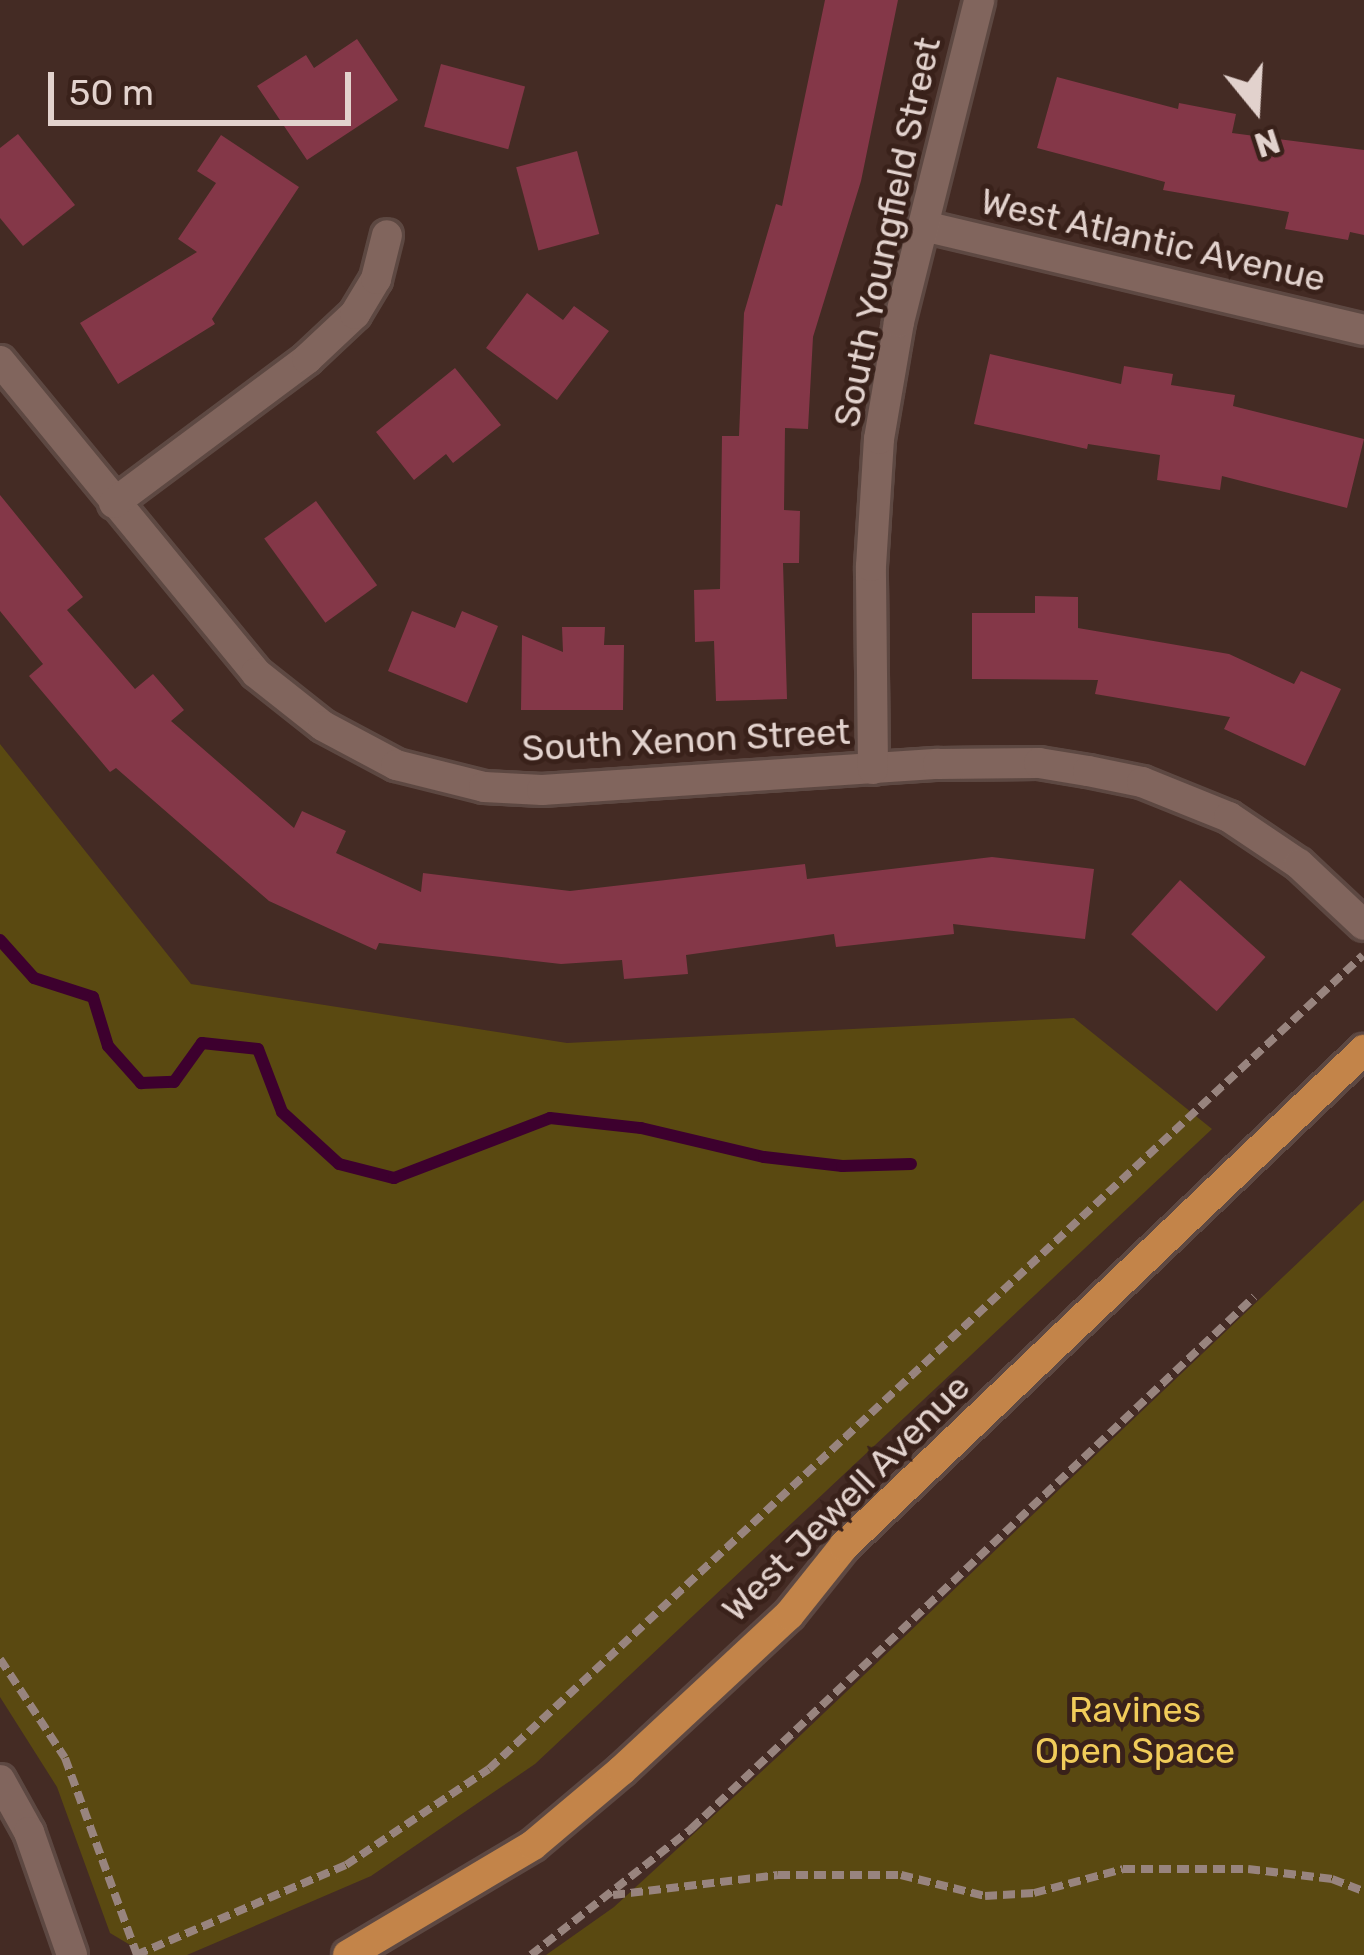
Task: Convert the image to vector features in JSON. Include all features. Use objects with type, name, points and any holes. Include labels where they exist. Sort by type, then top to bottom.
[{"type":"main road","name":"West Jewell Avenue","points":[[348,1955],[449,1899],[532,1844],[622,1770],[788,1615],[844,1546],[1364,1050]]},
{"type":"street","name":"South Youngfield Street","points":[[873,769],[873,494],[899,322],[979,0]]},
{"type":"street","name":"West Atlantic Avenue","points":[[924,226],[1364,330]]},
{"type":"street","points":[[114,503],[307,359],[355,314],[376,279],[387,235]]},
{"type":"street","name":"South Xenon Street","points":[[0,361],[256,673],[323,726],[396,764],[484,787],[542,790],[1039,763],[1142,782],[1183,796],[1262,836],[1364,925]]},
{"type":"street","points":[[0,1780],[28,1832],[72,1955]]},
{"type":"path","points":[[0,1659],[65,1758],[137,1955],[346,1865],[489,1768],[1364,954]]},
{"type":"path","points":[[530,1955],[612,1895],[707,1814],[1254,1297]]},
{"type":"path","points":[[612,1895],[778,1874],[901,1875],[985,1896],[1034,1893],[1124,1869],[1248,1869],[1332,1880],[1364,1891]]},
{"type":"green space","points":[[0,744],[191,984],[567,1043],[1074,1018],[1212,1129],[535,1764],[371,1876],[187,1955],[147,1955],[110,1933],[57,1787],[0,1697]]},
{"type":"green space","name":"Ravines Open Space","points":[[1364,1200],[1364,1955],[546,1955],[614,1907],[785,1750]]},
{"type":"building","points":[[825,0],[898,0],[861,181],[813,337],[808,429],[785,428],[784,510],[800,511],[799,563],[783,563],[787,699],[716,701],[714,641],[695,642],[694,590],[720,589],[722,436],[739,436],[744,313],[776,204],[782,206]]},
{"type":"building","points":[[357,39],[398,100],[307,160],[257,86],[306,55],[314,68]]},
{"type":"building","points":[[441,64],[525,87],[508,149],[424,127]]},
{"type":"building","points":[[1057,77],[1178,109],[1179,103],[1236,114],[1232,133],[1364,150],[1364,235],[1350,232],[1348,240],[1285,229],[1289,212],[1163,190],[1165,182],[1037,148]]},
{"type":"building","points":[[18,134],[75,205],[23,246],[0,218],[0,148]]},
{"type":"building","points":[[221,135],[299,187],[212,319],[215,324],[118,384],[80,323],[197,252],[178,239],[216,183],[197,171]]},
{"type":"building","points":[[577,151],[599,234],[538,250],[516,167]]},
{"type":"building","points":[[527,293],[563,320],[574,306],[609,331],[557,400],[486,348]]},
{"type":"building","points":[[990,354],[1121,384],[1124,366],[1173,374],[1171,385],[1235,395],[1233,406],[1364,439],[1347,508],[1222,476],[1220,490],[1157,480],[1160,455],[1088,444],[1087,449],[974,424]]},
{"type":"building","points":[[455,368],[501,425],[453,463],[446,454],[414,480],[376,432]]},
{"type":"building","points":[[0,495],[83,597],[67,610],[135,689],[153,674],[184,710],[171,721],[294,828],[302,811],[346,831],[336,853],[421,892],[423,873],[570,891],[805,864],[807,879],[992,857],[1094,869],[1085,939],[953,924],[954,934],[836,947],[834,934],[686,955],[688,974],[624,979],[622,960],[561,964],[379,943],[376,950],[269,901],[116,768],[110,772],[29,676],[43,664],[0,611]]},
{"type":"building","points":[[316,501],[377,585],[325,623],[264,539]]},
{"type":"building","points":[[1035,596],[1078,597],[1078,628],[1229,654],[1294,684],[1301,671],[1341,689],[1305,766],[1224,729],[1230,717],[1095,694],[1098,680],[972,679],[972,613],[1035,613]]},
{"type":"building","points":[[412,611],[455,628],[462,611],[498,626],[467,703],[388,671]]},
{"type":"building","points":[[562,627],[605,627],[604,645],[624,645],[623,710],[521,710],[522,635],[563,652]]},
{"type":"building","points":[[1180,880],[1265,957],[1217,1011],[1131,934]]},
{"type":"waterway","points":[[0,940],[34,978],[93,997],[108,1046],[141,1083],[174,1082],[202,1043],[258,1049],[282,1112],[339,1164],[394,1178],[550,1118],[641,1128],[764,1157],[842,1166],[911,1164]]}]
